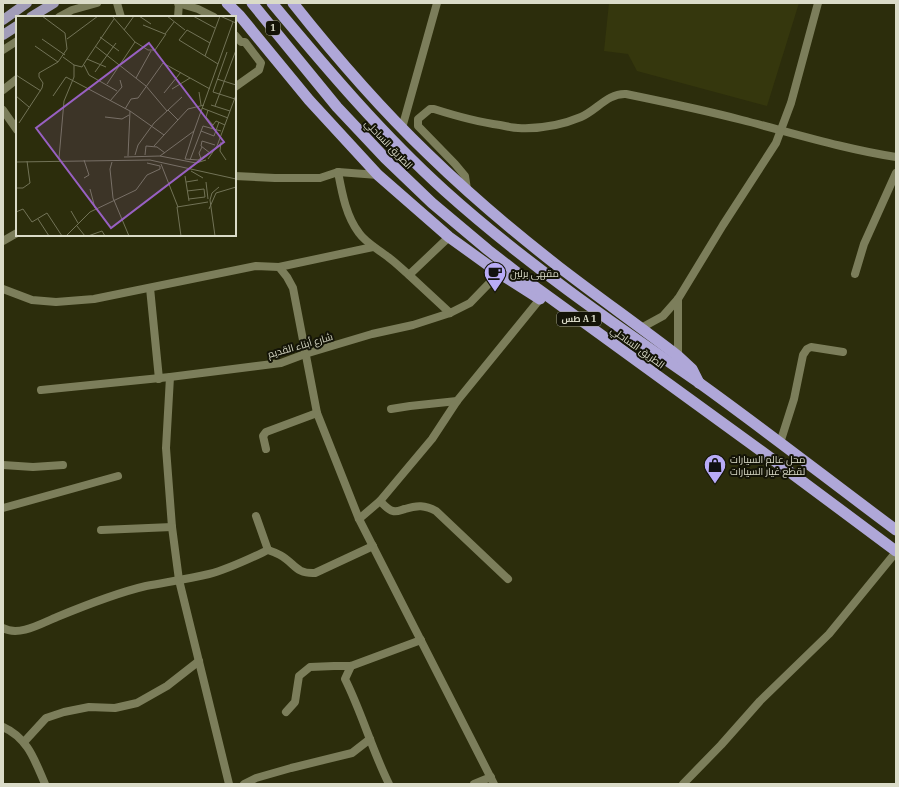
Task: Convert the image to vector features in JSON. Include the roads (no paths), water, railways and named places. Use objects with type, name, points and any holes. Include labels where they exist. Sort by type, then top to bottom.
[{"type":"highway","points":[[227,3],[240,16],[309,100],[378,175],[449,237],[499,273],[540,299],[564,308]]},
{"type":"highway","name":"الطريق الساحلي","points":[[252,3],[337,107],[385,158],[432,203],[488,250],[564,308],[779,464],[896,552]]},
{"type":"highway","name":"الطريق الساحلي","points":[[272,3],[352,98],[398,146],[445,191],[502,240],[645,347],[699,383],[896,530]]},
{"type":"highway","points":[[293,3],[370,94],[429,155],[514,230],[558,266],[678,356],[692,369],[699,383]]},
{"type":"main road","points":[[3,20],[27,3]]},
{"type":"main road","points":[[33,16],[54,3]]},
{"type":"main road","points":[[3,35],[16,27]]},
{"type":"street","points":[[61,16],[72,10],[97,3]]},
{"type":"street","points":[[117,3],[120,16]]},
{"type":"street","points":[[178,16],[178,3],[198,9],[212,16]]},
{"type":"street","points":[[402,128],[437,3]]},
{"type":"street","points":[[641,328],[663,316],[678,299],[723,225],[776,143],[782,131],[791,103],[818,3]]},
{"type":"street","points":[[236,86],[259,70],[261,63],[245,42],[238,44]]},
{"type":"street","points":[[3,50],[16,43]]},
{"type":"street","points":[[3,90],[16,80]]},
{"type":"street","points":[[467,189],[465,176],[418,126],[418,119],[430,109],[478,122],[518,128],[545,126],[566,122],[583,116],[594,110],[612,96],[618,94],[680,105],[878,154],[896,156]]},
{"type":"street","points":[[3,110],[6,120],[16,129]]},
{"type":"street","points":[[236,176],[320,178],[338,172],[378,175]]},
{"type":"street","points":[[338,172],[342,196],[350,218],[359,233],[409,275],[450,314]]},
{"type":"street","points":[[855,274],[864,244],[896,173]]},
{"type":"street","points":[[3,241],[16,234]]},
{"type":"street","points":[[409,275],[449,237]]},
{"type":"street","points":[[3,289],[32,300],[56,302],[94,299],[256,266],[279,266],[374,247]]},
{"type":"street","points":[[279,266],[293,288],[317,413],[359,519],[493,781],[474,784]]},
{"type":"street","name":"شارع أبناء القديم","points":[[41,390],[159,379],[281,363],[305,354],[372,334],[413,326],[450,314],[470,303],[499,273]]},
{"type":"street","points":[[150,288],[159,379]]},
{"type":"street","points":[[359,519],[380,501],[432,439],[457,401],[540,299]]},
{"type":"street","points":[[678,299],[678,356]]},
{"type":"street","points":[[780,443],[794,399],[803,355],[811,347],[843,352]]},
{"type":"street","points":[[170,377],[166,448],[172,526],[179,580],[229,784]]},
{"type":"street","points":[[392,409],[457,401]]},
{"type":"street","points":[[266,449],[264,436],[266,432],[317,413]]},
{"type":"street","points":[[3,465],[33,467],[63,465]]},
{"type":"street","points":[[3,508],[118,476]]},
{"type":"street","points":[[380,501],[393,512],[421,505],[436,511],[508,579]]},
{"type":"street","points":[[256,516],[268,550]]},
{"type":"street","points":[[102,530],[172,526]]},
{"type":"street","points":[[3,628],[8,631],[21,631],[100,600],[146,586],[210,574],[242,563],[268,550],[279,554],[303,572],[315,573],[373,546]]},
{"type":"street","points":[[683,784],[721,745],[760,701],[829,634],[896,552]]},
{"type":"street","points":[[286,712],[295,702],[299,676],[310,667],[351,666],[421,640]]},
{"type":"street","points":[[24,742],[46,718],[64,712],[88,708],[114,708],[137,703],[167,686],[199,661]]},
{"type":"street","points":[[351,666],[345,679],[356,701],[377,760],[389,784]]},
{"type":"street","points":[[3,727],[12,731],[24,742],[33,754],[45,784]]},
{"type":"street","points":[[244,784],[256,778],[352,753],[370,739]]},
{"type":"place","name":"مقهى برلين","points":[[495,292]]},
{"type":"place","name":"محل عالم السيارات لقطع غيار السيارات","points":[[715,484]]}]
